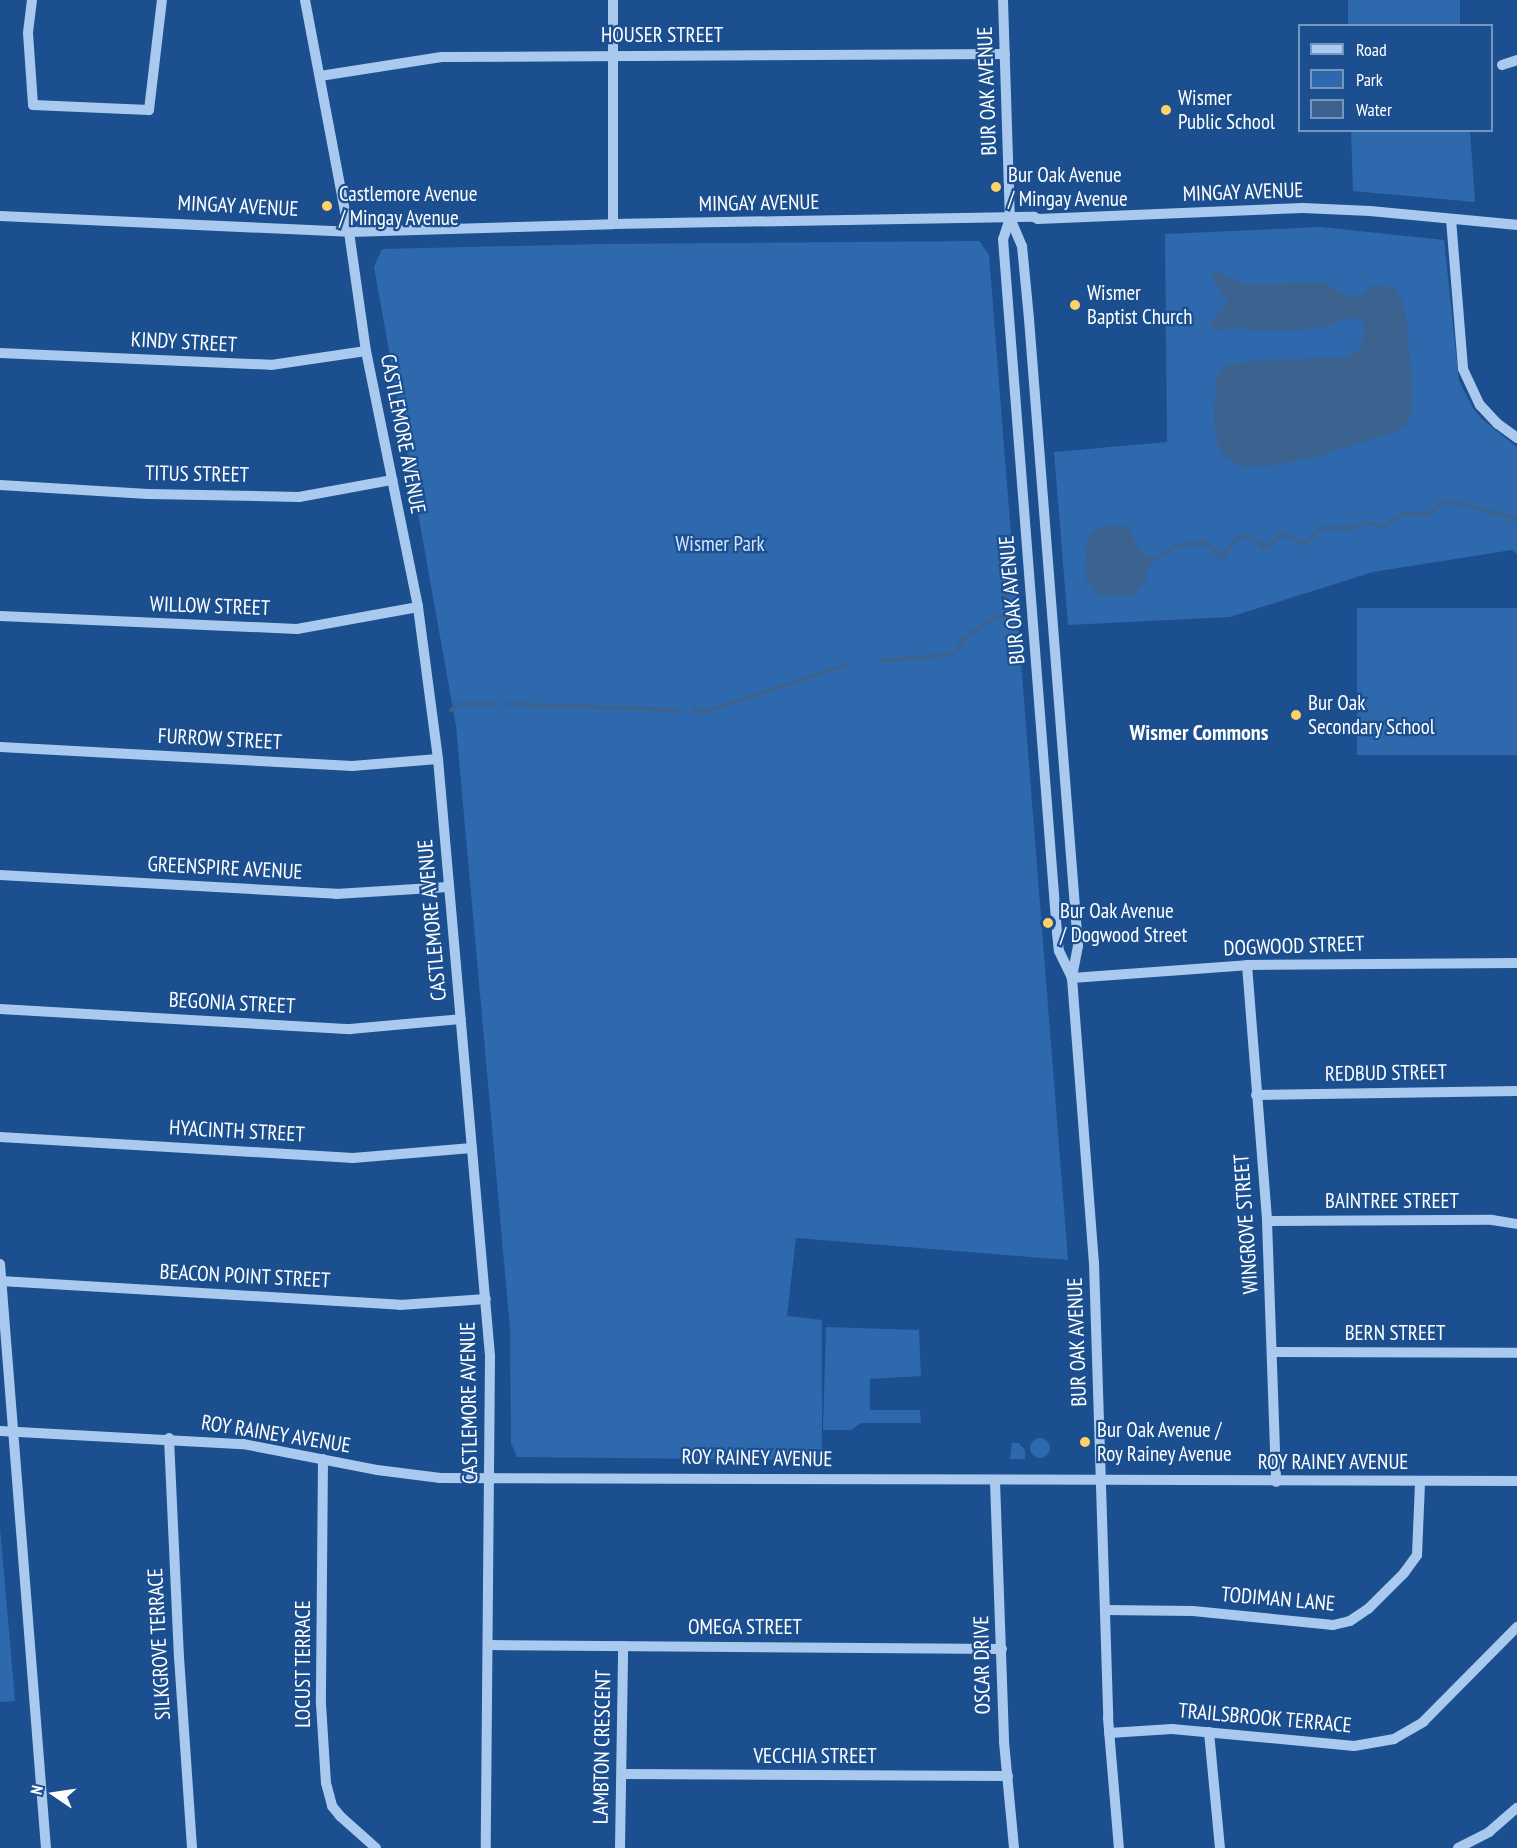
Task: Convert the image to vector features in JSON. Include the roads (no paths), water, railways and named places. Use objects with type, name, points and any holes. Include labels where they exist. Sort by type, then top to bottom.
[{"type":"street","points":[[32,0],[28,33],[33,105],[149,110],[162,0]]},
{"type":"street","name":"CASTLEMORE AVENUE","points":[[306,0],[349,232],[366,351],[418,607],[438,759],[490,1356],[486,1848]]},
{"type":"street","points":[[613,0],[613,224]]},
{"type":"street","name":"BUR OAK AVENUE","points":[[1004,0],[1010,218],[1003,239],[1057,933],[1059,951],[1072,978]]},
{"type":"street","name":"HOUSER STREET","points":[[320,76],[442,57],[613,54],[1005,54]]},
{"type":"street","points":[[1502,65],[1517,60]]},
{"type":"street","name":"MINGAY AVENUE","points":[[0,216],[349,232],[613,224],[1038,219],[1313,208],[1517,225]]},
{"type":"street","name":"BUR OAK AVENUE","points":[[1010,218],[1022,246],[1029,319],[1078,946],[1072,978],[1094,1263],[1109,1733],[1119,1848]]},
{"type":"street","points":[[1451,219],[1463,369],[1480,405],[1498,424],[1517,438]]},
{"type":"street","name":"KINDY STREET","points":[[0,353],[271,365],[366,351]]},
{"type":"street","name":"TITUS STREET","points":[[0,485],[148,494],[299,497],[392,480]]},
{"type":"street","name":"WILLOW STREET","points":[[0,616],[297,629],[418,607]]},
{"type":"street","name":"FURROW STREET","points":[[0,747],[352,766],[438,759]]},
{"type":"street","name":"GREENSPIRE AVENUE","points":[[0,875],[336,894],[448,887]]},
{"type":"street","name":"DOGWOOD STREET","points":[[1072,978],[1247,964],[1517,963]]},
{"type":"street","name":"WINGROVE STREET","points":[[1247,964],[1267,1221],[1276,1482]]},
{"type":"street","name":"BEGONIA STREET","points":[[0,1009],[350,1029],[461,1019]]},
{"type":"street","name":"REDBUD STREET","points":[[1256,1095],[1517,1091]]},
{"type":"street","name":"HYACINTH STREET","points":[[0,1137],[353,1158],[472,1148]]},
{"type":"street","name":"BAINTREE STREET","points":[[1267,1221],[1492,1220],[1517,1224]]},
{"type":"street","points":[[0,1264],[46,1848]]},
{"type":"street","name":"BEACON POINT STREET","points":[[2,1281],[400,1305],[486,1299]]},
{"type":"street","name":"BERN STREET","points":[[1273,1352],[1517,1353]]},
{"type":"street","name":"ROY RAINEY AVENUE","points":[[0,1431],[169,1438],[243,1444],[413,1476],[995,1481],[1101,1479],[1276,1482],[1517,1481]]},
{"type":"street","name":"SILKGROVE TERRACE","points":[[169,1438],[179,1657],[192,1848]]},
{"type":"street","name":"LOCUST TERRACE","points":[[323,1459],[321,1704],[326,1783],[332,1806],[349,1827],[376,1848]]},
{"type":"street","name":"OSCAR DRIVE","points":[[995,1481],[1004,1742],[1014,1848]]},
{"type":"street","name":"TODIMAN LANE","points":[[1105,1610],[1193,1611],[1333,1625],[1350,1621],[1368,1609],[1404,1573],[1417,1555],[1420,1482]]},
{"type":"street","name":"TRAILSBROOK TERRACE","points":[[1109,1733],[1172,1729],[1354,1746],[1394,1739],[1423,1722],[1517,1627]]},
{"type":"street","name":"OMEGA STREET","points":[[488,1646],[1002,1649]]},
{"type":"street","name":"LAMBTON CRESCENT","points":[[620,1848],[623,1646]]},
{"type":"street","points":[[1209,1732],[1220,1848]]},
{"type":"street","name":"VECCHIA STREET","points":[[622,1774],[1008,1776]]},
{"type":"street","points":[[1458,1848],[1489,1833],[1517,1808]]},
{"type":"water","points":[[1215,271],[1245,284],[1323,282],[1348,296],[1360,296],[1375,284],[1394,288],[1400,296],[1406,315],[1413,394],[1410,418],[1404,426],[1394,432],[1319,456],[1275,465],[1244,467],[1223,456],[1216,440],[1214,415],[1216,379],[1220,370],[1231,364],[1253,361],[1345,357],[1359,349],[1364,335],[1362,321],[1351,317],[1328,326],[1301,330],[1256,330],[1239,327],[1214,331],[1210,324],[1228,302],[1213,281],[1212,274]]},
{"type":"water","points":[[1120,525],[1128,527],[1139,550],[1155,559],[1148,567],[1145,582],[1132,596],[1100,595],[1092,589],[1085,577],[1087,541],[1092,532],[1100,527]]},
{"type":"waterway","points":[[1155,559],[1177,546],[1204,542],[1222,557],[1239,536],[1253,539],[1266,548],[1281,534],[1305,544],[1322,528],[1347,529],[1367,522],[1383,526],[1402,514],[1427,514],[1448,500],[1517,519]]},
{"type":"waterway","points":[[957,651],[963,639],[989,621],[1006,614],[1007,601],[1003,581]]},
{"type":"waterway","points":[[880,661],[953,654]]},
{"type":"waterway","points":[[694,710],[707,711],[847,665]]},
{"type":"waterway","points":[[451,710],[461,704],[494,704]]},
{"type":"waterway","points":[[507,704],[681,710]]},
{"type":"place","name":"Wismer Public School","points":[[1166,110]]},
{"type":"place","name":"Bur Oak Avenue / Mingay Avenue","points":[[996,187]]},
{"type":"place","name":"Castlemore Avenue / Mingay Avenue","points":[[327,206]]},
{"type":"place","name":"Wismer Baptist Church","points":[[1075,305]]},
{"type":"place","name":"Bur Oak Secondary School","points":[[1296,715]]},
{"type":"place","name":"Bur Oak Avenue / Dogwood Street","points":[[1048,923]]},
{"type":"place","name":"Bur Oak Avenue / Roy Rainey Avenue","points":[[1085,1442]]},
{"type":"district","name":"Wismer Commons","points":[[1199,733]]},
{"type":"park label","name":"Wismer Park","points":[[720,544]]}]
